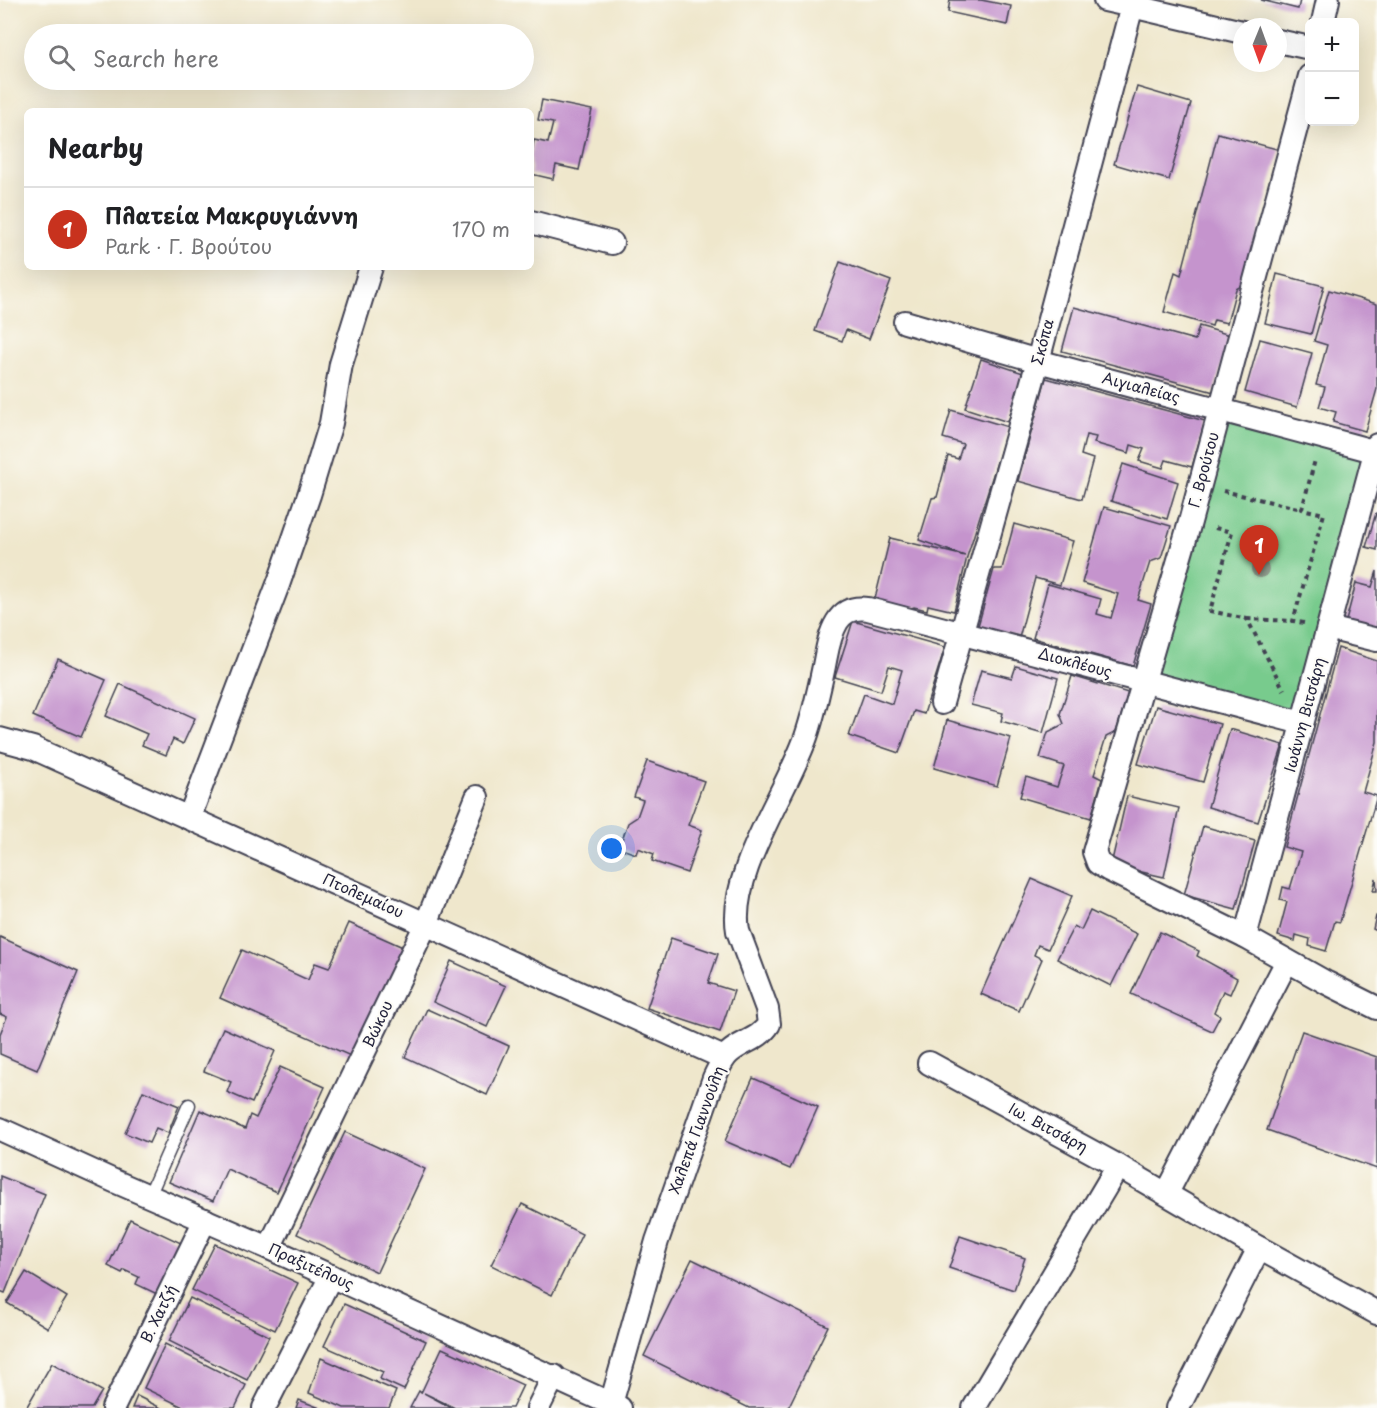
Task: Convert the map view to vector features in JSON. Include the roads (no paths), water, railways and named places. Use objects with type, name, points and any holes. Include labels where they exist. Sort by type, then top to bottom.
[{"type":"street","points":[[1105,0],[1233,30]]},
{"type":"street","points":[[1324,18],[1328,0]]},
{"type":"street","name":"Σκόπα","points":[[942,703],[1038,361],[1132,6]]},
{"type":"street","points":[[1287,43],[1305,47]]},
{"type":"street","name":"Γ. Βρούτου","points":[[1245,937],[1098,863],[1094,852],[1190,522],[1305,94]]},
{"type":"street","points":[[534,223],[612,243]]},
{"type":"street","points":[[189,818],[279,582],[309,495],[331,423],[341,364],[369,270]]},
{"type":"street","name":"Αιγιαλείας","points":[[905,322],[1038,361],[1376,450]]},
{"type":"street","name":"Ιωάννη Βιτσάρη","points":[[1245,937],[1376,450]]},
{"type":"street","name":"Διοκλέους","points":[[847,611],[855,608],[868,609],[1302,723]]},
{"type":"street","name":"Χαλεπά Γιαννούλη","points":[[616,1406],[657,1241],[705,1101],[724,1058],[738,1046],[758,1037],[769,1024],[767,1009],[738,931],[736,921],[738,900],[746,869],[806,738],[835,625],[847,611]]},
{"type":"street","points":[[1328,628],[1377,640]]},
{"type":"street","name":"Πτολεμαίου","points":[[0,739],[33,748],[724,1058]]},
{"type":"street","name":"Βώκου","points":[[269,1248],[426,924],[477,797]]},
{"type":"street","points":[[1245,937],[1377,1008]]},
{"type":"street","points":[[1167,1193],[1287,961]]},
{"type":"street","name":"Ιω. Βιτσάρη","points":[[929,1064],[1167,1193],[1259,1248],[1377,1313]]},
{"type":"street","name":"Πραξιτέλους","points":[[0,1129],[332,1276],[616,1406]]},
{"type":"street","points":[[974,1408],[1118,1166]]},
{"type":"street","name":"Β. Χατζή","points":[[113,1408],[205,1220]]},
{"type":"street","points":[[1178,1408],[1259,1248]]},
{"type":"street","points":[[264,1408],[332,1276]]},
{"type":"street","points":[[538,1408],[554,1376]]},
{"type":"lane","points":[[149,1196],[189,1105]]},
{"type":"place","name":"Πλατεία Μακρυγιάννη","points":[[1259,575]]}]
